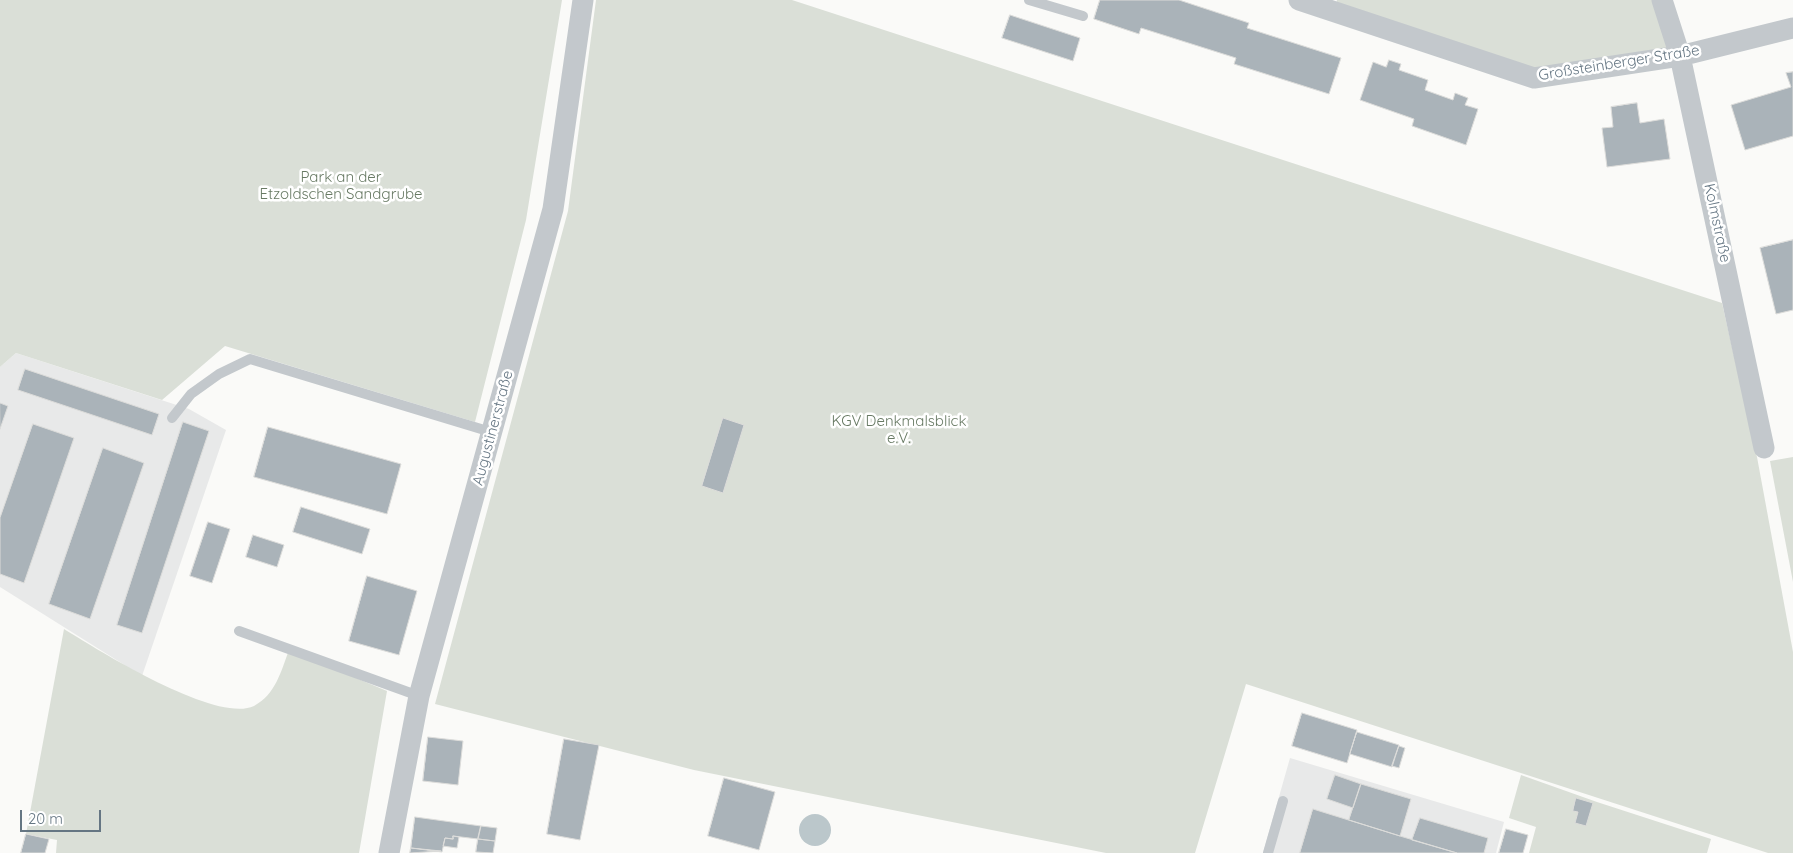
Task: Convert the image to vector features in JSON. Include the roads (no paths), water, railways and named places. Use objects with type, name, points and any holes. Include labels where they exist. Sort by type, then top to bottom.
[{"type":"street","name":"Augustinerstraße","points":[[389,853],[419,696],[553,209],[583,0]]},
{"type":"street","name":"Großsteinberger Straße","points":[[1299,0],[1336,6],[1534,78],[1680,56],[1793,28]]},
{"type":"street","name":"Kolmstraße","points":[[1662,0],[1680,56],[1764,448]]},
{"type":"lane","points":[[1029,0],[1083,16]]},
{"type":"lane","points":[[172,418],[191,394],[219,374],[250,359],[491,432]]},
{"type":"lane","points":[[239,631],[419,696]]},
{"type":"lane","points":[[1268,853],[1283,801]]},
{"type":"park label","name":"Park an der Etzoldschen Sandgrube","points":[[341,186]]},
{"type":"park label","name":"KGV Denkmalsblick e.V.","points":[[899,430]]}]
